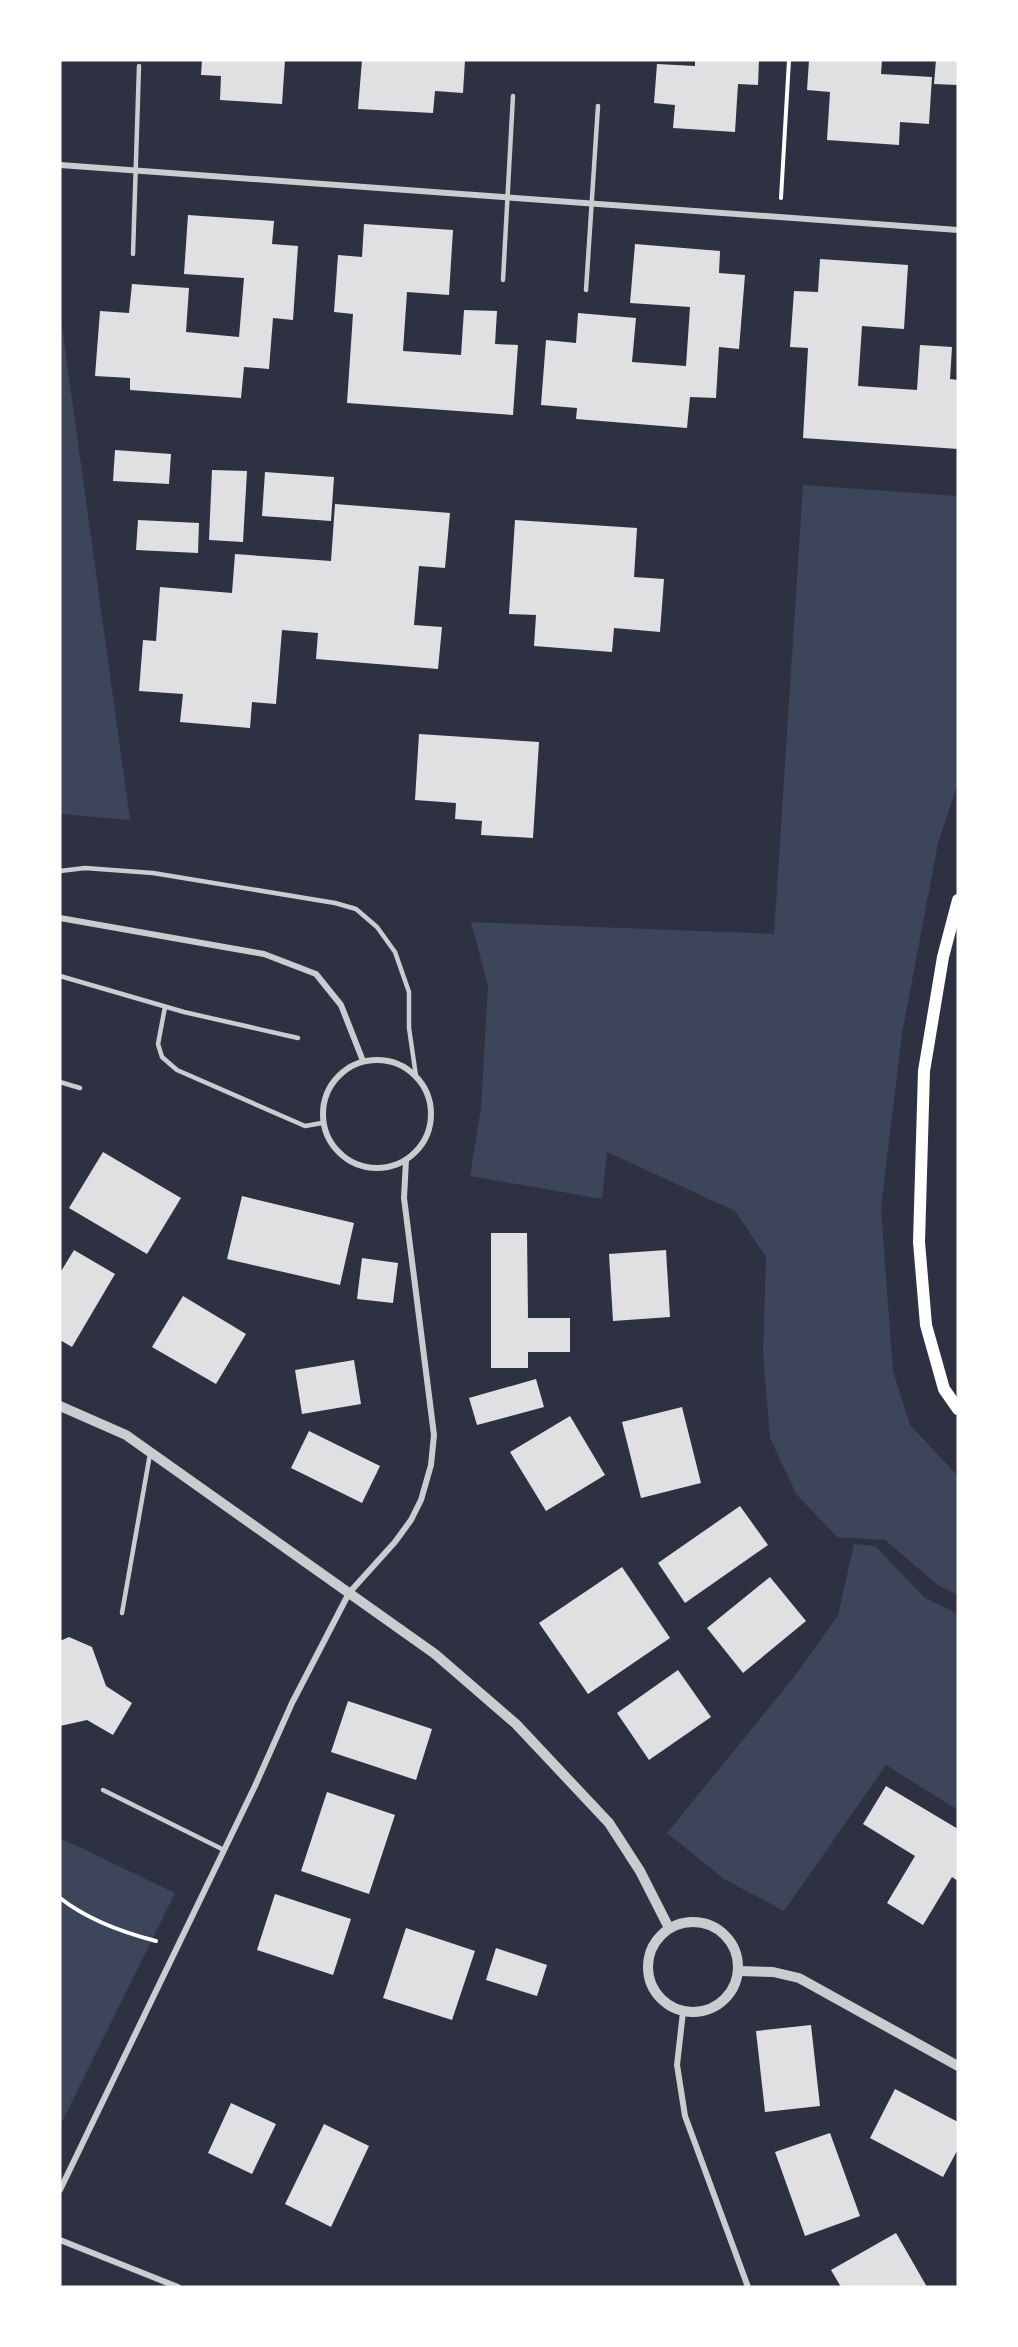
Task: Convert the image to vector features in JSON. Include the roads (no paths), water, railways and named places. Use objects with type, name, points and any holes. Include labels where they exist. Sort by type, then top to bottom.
[{"type":"main road","points":[[958,900],[943,957],[924,1071],[919,1242],[926,1325],[944,1389],[958,1409]]},
{"type":"street","points":[[60,165],[958,230]]},
{"type":"street","points":[[60,918],[264,954],[316,974],[341,1005],[363,1061]]},
{"type":"street","points":[[382,1060],[400,1065],[416,1076],[430,1100],[431,1119],[420,1148],[406,1160],[388,1167],[369,1168],[351,1162],[341,1155],[329,1141],[322,1123],[323,1104],[327,1092],[338,1076],[363,1061],[382,1060]]},
{"type":"street","points":[[60,2190],[224,1850],[292,1703],[348,1593],[411,1520],[421,1500],[431,1465],[434,1435],[404,1198],[406,1160]]},
{"type":"street","points":[[60,1406],[126,1435],[435,1654],[516,1724],[609,1823],[640,1871],[669,1928]]},
{"type":"street","points":[[697,1922],[711,1925],[723,1933],[732,1944],[738,1957],[739,1971],[735,1986],[726,1999],[714,2008],[698,2013],[683,2012],[669,2006],[657,1995],[650,1982],[648,1967],[650,1952],[669,1928],[683,1923],[697,1922]]},
{"type":"street","points":[[739,1971],[773,1972],[799,1978],[958,2066]]},
{"type":"street","points":[[683,2012],[677,2065],[685,2115],[748,2287]]},
{"type":"street","points":[[60,2240],[178,2287]]},
{"type":"lane","points":[[133,255],[139,66]]},
{"type":"lane","points":[[503,280],[513,96]]},
{"type":"lane","points":[[586,290],[598,106]]},
{"type":"lane","points":[[60,871],[85,868],[153,873],[335,903],[356,909],[377,927],[395,952],[409,992],[409,1028],[416,1076]]},
{"type":"lane","points":[[60,976],[165,1007],[298,1038]]},
{"type":"lane","points":[[165,1007],[158,1044],[162,1057],[177,1070],[305,1126],[322,1123]]},
{"type":"lane","points":[[60,1082],[80,1088]]},
{"type":"lane","points":[[122,1613],[150,1453]]},
{"type":"lane","points":[[103,1790],[224,1850]]}]
